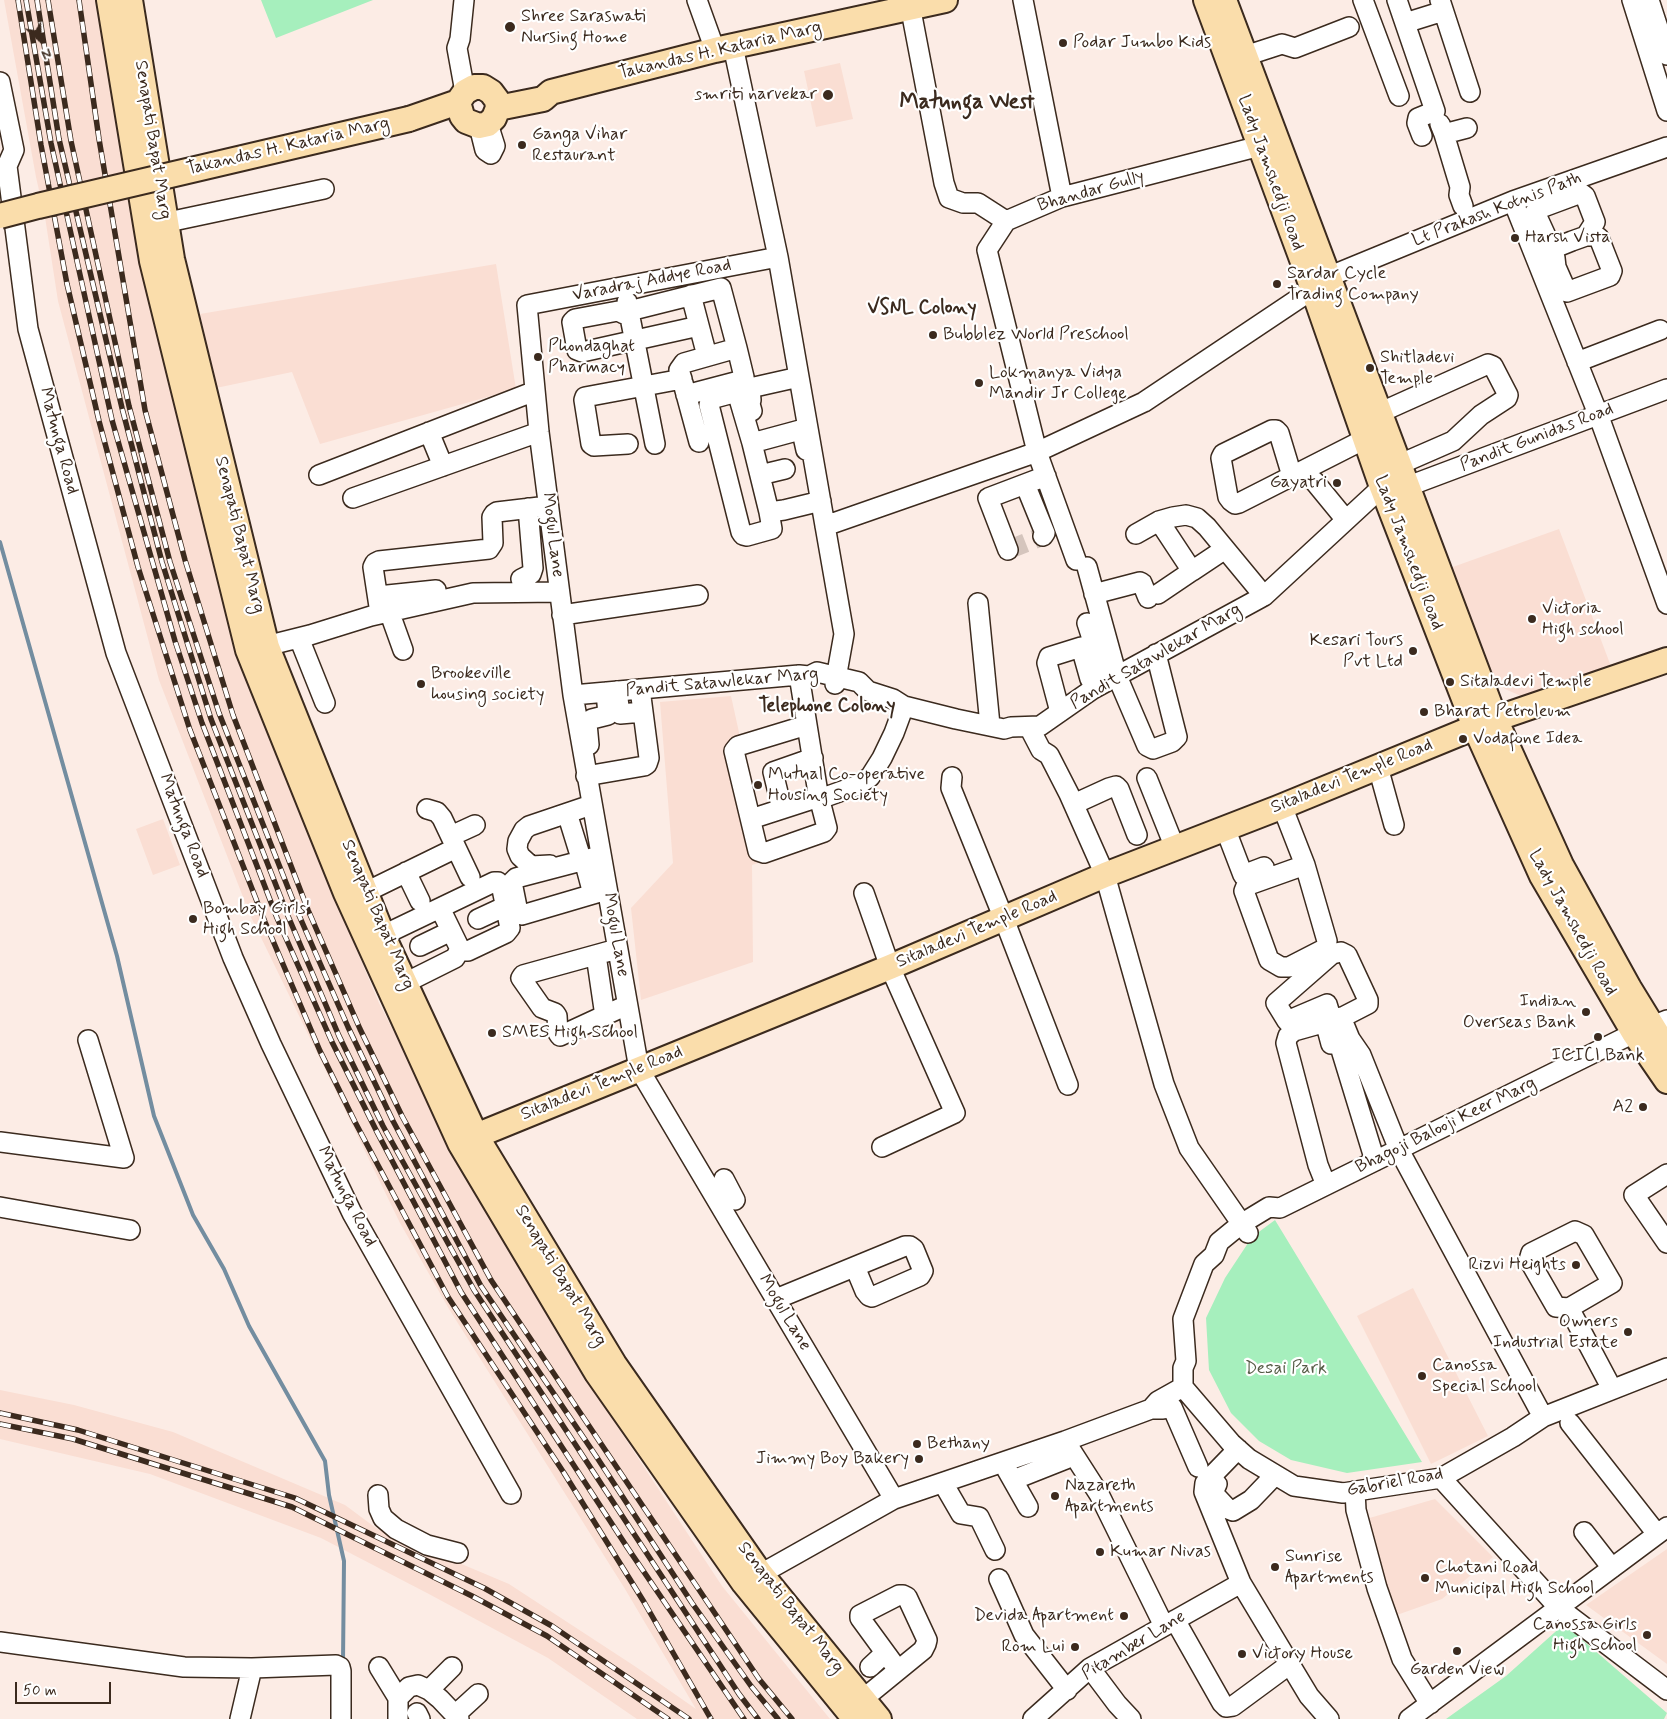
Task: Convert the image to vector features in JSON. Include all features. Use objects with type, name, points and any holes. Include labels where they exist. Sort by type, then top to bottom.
[{"type":"main road","name":"Takandas H. Kataria Marg","points":[[0,216],[461,108],[541,86],[551,92],[724,48],[910,4],[945,0]]},
{"type":"main road","name":"Lady Jamshedji Road","points":[[1206,0],[1260,146],[1378,413],[1398,465],[1485,723],[1542,876],[1667,1050]]},
{"type":"main road","name":"Lady Jamshedji Road","points":[[1224,0],[1245,56],[1320,283],[1365,439],[1382,487],[1485,723]]},
{"type":"main road","name":"Senapati Bapat Marg","points":[[121,11],[137,108],[151,174],[156,225],[172,260],[257,648],[376,939],[468,1139],[520,1227],[614,1364],[643,1422],[752,1578],[862,1691],[879,1719]]},
{"type":"main road","name":"Sitaladevi Temple Road","points":[[468,1139],[890,967],[1105,875],[1282,806],[1485,723],[1667,660]]},
{"type":"main road","name":"Senapati Bapat Marg","points":[[341,856],[366,892],[376,939],[405,983],[468,1139]]},
{"type":"main road","name":"Lady Jamshedji Road","points":[[1651,1027],[1667,1081]]},
{"type":"street","points":[[464,0],[460,39],[456,48],[461,108],[495,146],[492,154]]},
{"type":"street","points":[[697,0],[724,48],[778,257],[794,378],[817,502],[825,526],[844,634],[836,680]]},
{"type":"street","points":[[1023,0],[1062,197]]},
{"type":"street","points":[[1363,0],[1399,96]]},
{"type":"street","points":[[1397,0],[1444,134],[1460,187],[1459,195],[1463,206]]},
{"type":"street","points":[[1632,0],[1663,82],[1667,111]]},
{"type":"street","points":[[1650,0],[1667,55]]},
{"type":"street","points":[[910,4],[944,183],[949,198],[963,202],[978,203],[1006,221],[987,250],[1037,452],[1094,594],[1104,677]]},
{"type":"street","points":[[1405,23],[1439,7],[1470,92]]},
{"type":"street","points":[[1245,56],[1282,44],[1295,48],[1349,27]]},
{"type":"street","points":[[1385,58],[1413,47]]},
{"type":"street","points":[[0,82],[14,150],[3,169]]},
{"type":"street","points":[[151,174],[430,104],[461,108]]},
{"type":"street","points":[[1422,136],[1417,122],[1418,118],[1435,111]]},
{"type":"street","points":[[1444,134],[1467,128]]},
{"type":"street","name":"Bhandar Gully","points":[[1006,221],[1062,197],[1260,146]]},
{"type":"street","name":"Lt Prakash Kotnis Path","points":[[1320,283],[1514,201],[1667,147]]},
{"type":"street","name":"Matunga Road","points":[[3,169],[28,329],[116,653],[233,958],[270,1044],[352,1213],[511,1494]]},
{"type":"street","points":[[156,225],[324,189]]},
{"type":"street","points":[[1579,244],[1595,222],[1581,193],[1536,210],[1544,252],[1577,362],[1598,414],[1667,604]]},
{"type":"street","points":[[1514,201],[1544,252],[1556,260],[1556,267],[1567,292],[1586,279],[1610,276],[1612,273],[1599,238],[1596,236],[1579,244],[1544,252]]},
{"type":"street","name":"Varadraj Addye Road","points":[[527,305],[778,257]]},
{"type":"street","points":[[825,526],[1037,452],[1144,402],[1320,283]]},
{"type":"street","points":[[624,286],[655,444]]},
{"type":"street","points":[[628,444],[594,446],[591,444],[584,400],[589,396],[644,387],[684,387],[743,380],[744,377],[722,288],[629,313],[624,314],[618,311],[575,319],[572,322],[576,348],[579,352],[699,326]]},
{"type":"street","points":[[691,295],[707,356]]},
{"type":"street","name":"Mogul Lane","points":[[527,305],[539,432],[572,695],[587,754],[590,775],[591,855],[617,949],[639,1069],[894,1499]]},
{"type":"street","points":[[1577,362],[1660,330]]},
{"type":"street","points":[[699,442],[684,387],[680,370],[681,366],[684,363],[737,348]]},
{"type":"street","points":[[1378,413],[1488,364],[1492,366],[1508,395],[1507,398],[1481,415],[1453,442],[1398,465]]},
{"type":"street","points":[[794,378],[750,388],[752,400],[750,404],[756,425],[760,430],[803,421]]},
{"type":"street","name":"Pandit Gunidas Road","points":[[1406,487],[1667,389]]},
{"type":"street","points":[[318,475],[535,391]]},
{"type":"street","points":[[738,392],[770,512],[772,529],[746,536],[743,535],[725,468],[709,405],[711,399],[738,392]]},
{"type":"street","points":[[725,468],[756,459],[797,430],[802,432],[814,491],[812,498],[817,502]]},
{"type":"street","points":[[429,432],[443,466]]},
{"type":"street","points":[[353,498],[539,432]]},
{"type":"street","points":[[1292,476],[1365,439]]},
{"type":"street","points":[[756,459],[785,469]]},
{"type":"street","points":[[1008,550],[988,498],[1046,476]]},
{"type":"street","points":[[1314,481],[1346,520]]},
{"type":"street","points":[[1025,484],[1045,534],[1044,536]]},
{"type":"street","name":"Pandit Satawlekar Marg","points":[[572,695],[804,676],[817,672],[836,680],[859,682],[868,691],[893,698],[904,706],[997,727],[1009,735],[1037,731],[1058,705],[1093,689],[1104,677],[1156,654],[1264,596],[1382,487]]},
{"type":"street","points":[[770,512],[817,502]]},
{"type":"street","points":[[404,650],[382,607],[373,567],[375,564],[489,549],[493,543],[492,517],[494,514],[548,506]]},
{"type":"street","points":[[257,648],[299,638],[382,607],[512,581],[531,574],[533,568],[528,508]]},
{"type":"street","points":[[1136,534],[1159,521],[1173,517],[1186,515],[1196,518],[1207,527],[1264,596]]},
{"type":"street","points":[[1159,521],[1192,571]]},
{"type":"street","points":[[1094,594],[1140,582],[1153,596],[1225,549]]},
{"type":"street","points":[[382,607],[473,593],[559,592]]},
{"type":"street","points":[[562,615],[698,595]]},
{"type":"street","points":[[978,603],[997,727]]},
{"type":"street","points":[[1087,623],[1104,677]]},
{"type":"street","points":[[299,638],[325,704]]},
{"type":"street","points":[[1058,705],[1047,659],[1051,655],[1081,647],[1104,677],[1147,746],[1153,749],[1172,742],[1177,737],[1177,734],[1156,654]]},
{"type":"street","points":[[804,676],[807,725],[813,758],[824,796],[827,828],[824,832],[764,853],[758,851],[734,752],[738,746],[807,725]]},
{"type":"street","points":[[590,775],[647,764],[649,758],[640,689]]},
{"type":"street","points":[[605,692],[620,714],[643,712]]},
{"type":"street","points":[[587,754],[586,726],[589,721],[608,715],[605,692]]},
{"type":"street","points":[[750,819],[856,786],[870,777],[894,733],[904,706]]},
{"type":"street","points":[[1013,1480],[1066,1450],[1152,1409],[1158,1401],[1187,1390],[1195,1389],[1194,1371],[1186,1361],[1183,1319],[1204,1264],[1214,1254],[1219,1242],[1245,1229],[1189,1148],[1164,1084],[1105,875],[1074,804],[1049,755],[1049,745],[1037,731]]},
{"type":"street","points":[[782,809],[773,772],[813,758]]},
{"type":"street","points":[[1378,767],[1394,825]]},
{"type":"street","points":[[952,777],[951,788],[1068,1085]]},
{"type":"street","points":[[1147,778],[1175,848]]},
{"type":"street","points":[[1074,804],[1116,786],[1137,835]]},
{"type":"street","points":[[591,805],[529,826],[524,830],[518,841],[517,848],[520,856],[531,866],[547,866],[591,855]]},
{"type":"street","points":[[1282,806],[1302,859],[1327,942],[1326,948],[1289,967],[1281,967],[1270,960],[1244,891],[1246,886],[1302,859]]},
{"type":"street","points":[[427,809],[440,814],[470,877]]},
{"type":"street","points":[[567,813],[591,855]]},
{"type":"street","points":[[366,892],[406,872],[454,842],[475,826]]},
{"type":"street","points":[[1225,828],[1243,875],[1302,859]]},
{"type":"street","points":[[591,855],[513,880],[518,912],[522,915],[600,892]]},
{"type":"street","points":[[406,872],[420,901]]},
{"type":"street","points":[[376,939],[440,908],[494,882],[498,882],[502,889],[510,925],[508,931],[468,951],[460,949],[440,908]]},
{"type":"street","points":[[864,893],[890,967],[955,1099],[955,1113],[882,1147]]},
{"type":"street","points":[[478,919],[506,906]]},
{"type":"street","points":[[420,946],[451,931]]},
{"type":"street","points":[[405,983],[455,958],[460,949]]},
{"type":"street","points":[[617,949],[523,975],[521,978],[542,1008],[555,1013],[560,1036],[627,1005]]},
{"type":"street","points":[[1337,1019],[1366,1007],[1368,1004],[1368,1000],[1347,955],[1341,952],[1332,954],[1276,1003],[1287,1021],[1327,1004],[1337,1019],[1345,1041],[1370,1164]]},
{"type":"street","points":[[596,955],[605,1016]]},
{"type":"street","points":[[1326,1185],[1318,1165],[1286,1042],[1288,1036],[1294,1031],[1319,1024],[1324,1025],[1327,1029],[1370,1164]]},
{"type":"street","name":"Bhagoji Balooji Keer Marg","points":[[1245,1229],[1268,1207],[1280,1208],[1651,1027]]},
{"type":"street","points":[[0,1142],[124,1158],[88,1040]]},
{"type":"street","points":[[1345,1041],[1361,1055],[1399,1150],[1543,1417]]},
{"type":"street","points":[[1667,1174],[1634,1195],[1667,1243]]},
{"type":"street","points":[[724,1179],[735,1200]]},
{"type":"street","points":[[0,1207],[130,1230]]},
{"type":"street","points":[[1575,1231],[1584,1234],[1612,1283],[1568,1308],[1556,1307],[1529,1260],[1531,1253],[1575,1231]]},
{"type":"street","points":[[776,1300],[854,1267]]},
{"type":"street","points":[[1568,1308],[1612,1389]]},
{"type":"street","name":"Gabriel Road","points":[[1187,1390],[1237,1452],[1269,1481],[1343,1493],[1441,1478],[1513,1437],[1543,1417],[1667,1368]]},
{"type":"street","points":[[1152,1409],[1160,1410],[1172,1407],[1187,1390]]},
{"type":"street","points":[[1172,1407],[1204,1466],[1237,1452]]},
{"type":"street","points":[[1409,1719],[1662,1531],[1570,1423]]},
{"type":"street","points":[[752,1578],[894,1499],[1003,1462],[1066,1450]]},
{"type":"street","points":[[1066,1450],[1098,1494],[1170,1623],[1222,1703],[1226,1706],[1233,1706],[1290,1664]]},
{"type":"street","points":[[1237,1452],[1213,1490],[1213,1493],[1228,1509],[1233,1511],[1251,1500],[1269,1481]]},
{"type":"street","points":[[1237,1452],[1205,1483],[1203,1488],[1206,1497],[1241,1583],[1309,1696],[1329,1719]]},
{"type":"street","points":[[1003,1462],[1028,1507]]},
{"type":"street","points":[[1441,1478],[1559,1608],[1667,1690]]},
{"type":"street","points":[[943,1482],[961,1514],[979,1517],[995,1550]]},
{"type":"street","points":[[1355,1491],[1356,1510],[1376,1588],[1402,1659],[1430,1704]]},
{"type":"street","points":[[378,1495],[379,1509],[383,1518],[396,1529],[427,1545],[458,1553]]},
{"type":"street","points":[[1584,1532],[1612,1568]]},
{"type":"street","points":[[998,1579],[1024,1635],[1066,1690]]},
{"type":"street","name":"Pitamber Lane","points":[[1033,1719],[1090,1668],[1241,1583]]},
{"type":"street","points":[[862,1691],[898,1670],[923,1650],[926,1644],[907,1597],[903,1595],[899,1595],[860,1615],[860,1618],[898,1670]]},
{"type":"street","points":[[0,1642],[184,1667],[338,1666],[341,1671],[341,1719]]},
{"type":"street","points":[[862,1691],[885,1653]]},
{"type":"street","points":[[378,1667],[398,1698],[398,1719]]},
{"type":"street","points":[[240,1719],[252,1668]]},
{"type":"street","points":[[429,1690],[452,1668]]},
{"type":"street","points":[[1090,1668],[1131,1719]]},
{"type":"street","points":[[398,1698],[408,1687],[418,1685],[429,1690],[440,1699],[457,1717],[478,1694]]},
{"type":"shaded area","points":[[4,0],[98,0],[162,352],[239,636],[313,846],[379,1003],[479,1196],[560,1339],[722,1586],[830,1719],[637,1719],[548,1658],[321,1538],[150,1474],[0,1439],[0,1390],[74,1405],[173,1432],[345,1505],[376,1528],[509,1584],[636,1667],[696,1709],[625,1589],[449,1309],[400,1223],[250,915],[159,680],[58,301],[45,217]]},
{"type":"shaded area","name":"smriti narvekar","points":[[840,63],[853,119],[816,127],[804,71]]},
{"type":"shaded area","points":[[496,264],[516,389],[320,444],[292,372],[216,388],[200,314]]},
{"type":"shaded area","name":"Victoria High school","points":[[1559,529],[1612,669],[1541,695],[1521,696],[1505,689],[1492,676],[1450,568]]},
{"type":"shaded area","points":[[731,696],[767,860],[752,865],[753,962],[641,1000],[631,908],[673,863],[660,702]]},
{"type":"shaded area","points":[[163,819],[180,865],[153,875],[136,829]]},
{"type":"shaded area","name":"Canossa Special School","points":[[1413,1288],[1488,1436],[1431,1464],[1357,1316]]},
{"type":"shaded area","name":"Chotani Road Municipal High School","points":[[1435,1499],[1493,1557],[1442,1599],[1394,1616],[1366,1519]]},
{"type":"shaded area","name":"Canossa Girls High School","points":[[1667,1549],[1667,1664],[1586,1605]]},
{"type":"green space","points":[[261,0],[373,0],[276,38]]},
{"type":"green space","name":"Desai Park","points":[[1275,1220],[1422,1462],[1347,1473],[1291,1460],[1259,1441],[1231,1413],[1209,1370],[1206,1318],[1225,1278],[1252,1237]]},
{"type":"green space","points":[[1564,1624],[1667,1713],[1664,1719],[1446,1719],[1506,1676]]},
{"type":"waterway","points":[[0,542],[117,956],[154,1116],[193,1215],[224,1269],[249,1326],[325,1461],[329,1495],[344,1561],[343,1662]]},
{"type":"tunnel","points":[[1008,550],[1043,536]]},
{"type":"railway","points":[[18,0],[41,145],[67,284],[99,421],[138,567],[190,730],[265,922],[320,1051],[355,1122],[448,1297],[564,1473],[644,1602],[711,1719]]},
{"type":"railway","points":[[26,0],[51,143],[112,420],[175,641],[202,723],[277,918],[332,1042],[461,1292],[627,1547],[744,1719]]},
{"type":"railway","points":[[37,0],[59,139],[122,408],[162,562],[211,719],[288,916],[339,1036],[383,1126],[474,1290],[739,1694],[758,1719]]},
{"type":"railway","points":[[48,0],[71,141],[129,406],[170,562],[219,713],[298,913],[348,1027],[393,1121],[481,1286],[596,1456],[692,1603],[751,1686],[778,1719]]},
{"type":"railway","points":[[79,0],[99,139],[145,410],[185,560],[233,715],[308,910],[360,1029],[402,1116],[491,1280],[759,1679],[792,1719]]},
{"type":"railway","points":[[0,1413],[78,1430],[295,1498],[484,1588],[552,1626],[689,1719]]},
{"type":"railway","points":[[0,1424],[73,1439],[292,1507],[472,1596],[547,1636],[668,1719]]},
{"type":"place","name":"Shree Saraswati Nursing Home","points":[[510,27]]},
{"type":"place","name":"Podar Jumbo Kids","points":[[1063,43]]},
{"type":"place","name":"smriti narvekar","points":[[828,95]]},
{"type":"place","name":"Ganga Vihar Restaurant","points":[[522,145]]},
{"type":"place","name":"Harsh Vista","points":[[1515,238]]},
{"type":"place","name":"Sardar Cycle Trading Company","points":[[1277,284]]},
{"type":"place","name":"Bubblez World Preschool","points":[[933,335]]},
{"type":"place","name":"Phondaghat Pharmacy","points":[[538,357]]},
{"type":"place","name":"Shitladevi Temple","points":[[1370,368]]},
{"type":"place","name":"Lokmanya Vidya Mandir Jr College","points":[[979,383]]},
{"type":"place","name":"Gayatri","points":[[1337,483]]},
{"type":"place","name":"Victoria High school","points":[[1532,619]]},
{"type":"place","name":"Kesari Tours Pvt Ltd","points":[[1413,651]]},
{"type":"place","name":"Sitaladevi Temple","points":[[1450,682]]},
{"type":"place","name":"Brookeville housing society","points":[[421,684]]},
{"type":"place","name":"Bharat Petroleum","points":[[1424,712]]},
{"type":"place","name":"Vodafone Idea","points":[[1463,739]]},
{"type":"place","name":"Mutual Co-operative Housing Society","points":[[758,785]]},
{"type":"place","name":"Bombay Girls' High School","points":[[193,919]]},
{"type":"place","name":"Indian Overseas Bank","points":[[1586,1012]]},
{"type":"place","name":"SMES High School","points":[[492,1033]]},
{"type":"place","name":"ICICI Bank","points":[[1598,1037]]},
{"type":"place","name":"A2","points":[[1643,1107]]},
{"type":"place","name":"Rizvi Heights","points":[[1576,1265]]},
{"type":"place","name":"Owners Industrial Estate","points":[[1628,1332]]},
{"type":"place","name":"Canossa Special School","points":[[1422,1376]]},
{"type":"place","name":"Bethany","points":[[917,1444]]},
{"type":"place","name":"Jimmy Boy Bakery","points":[[919,1459]]},
{"type":"place","name":"Nazareth Apartments","points":[[1055,1496]]},
{"type":"place","name":"Kumar Nivas","points":[[1100,1552]]},
{"type":"place","name":"Sunrise Apartments","points":[[1275,1567]]},
{"type":"place","name":"Chotani Road Municipal High School","points":[[1425,1578]]},
{"type":"place","name":"Devida Apartment","points":[[1124,1616]]},
{"type":"place","name":"Canossa Girls High School","points":[[1647,1635]]},
{"type":"place","name":"Rom Lui","points":[[1075,1647]]},
{"type":"place","name":"Garden View","points":[[1457,1651]]},
{"type":"place","name":"Victory House","points":[[1242,1654]]},
{"type":"district","name":"Matunga West","points":[[967,103]]},
{"type":"district","name":"VSNL Colony","points":[[922,309]]},
{"type":"district","name":"Telephone Colony","points":[[827,707]]}]
